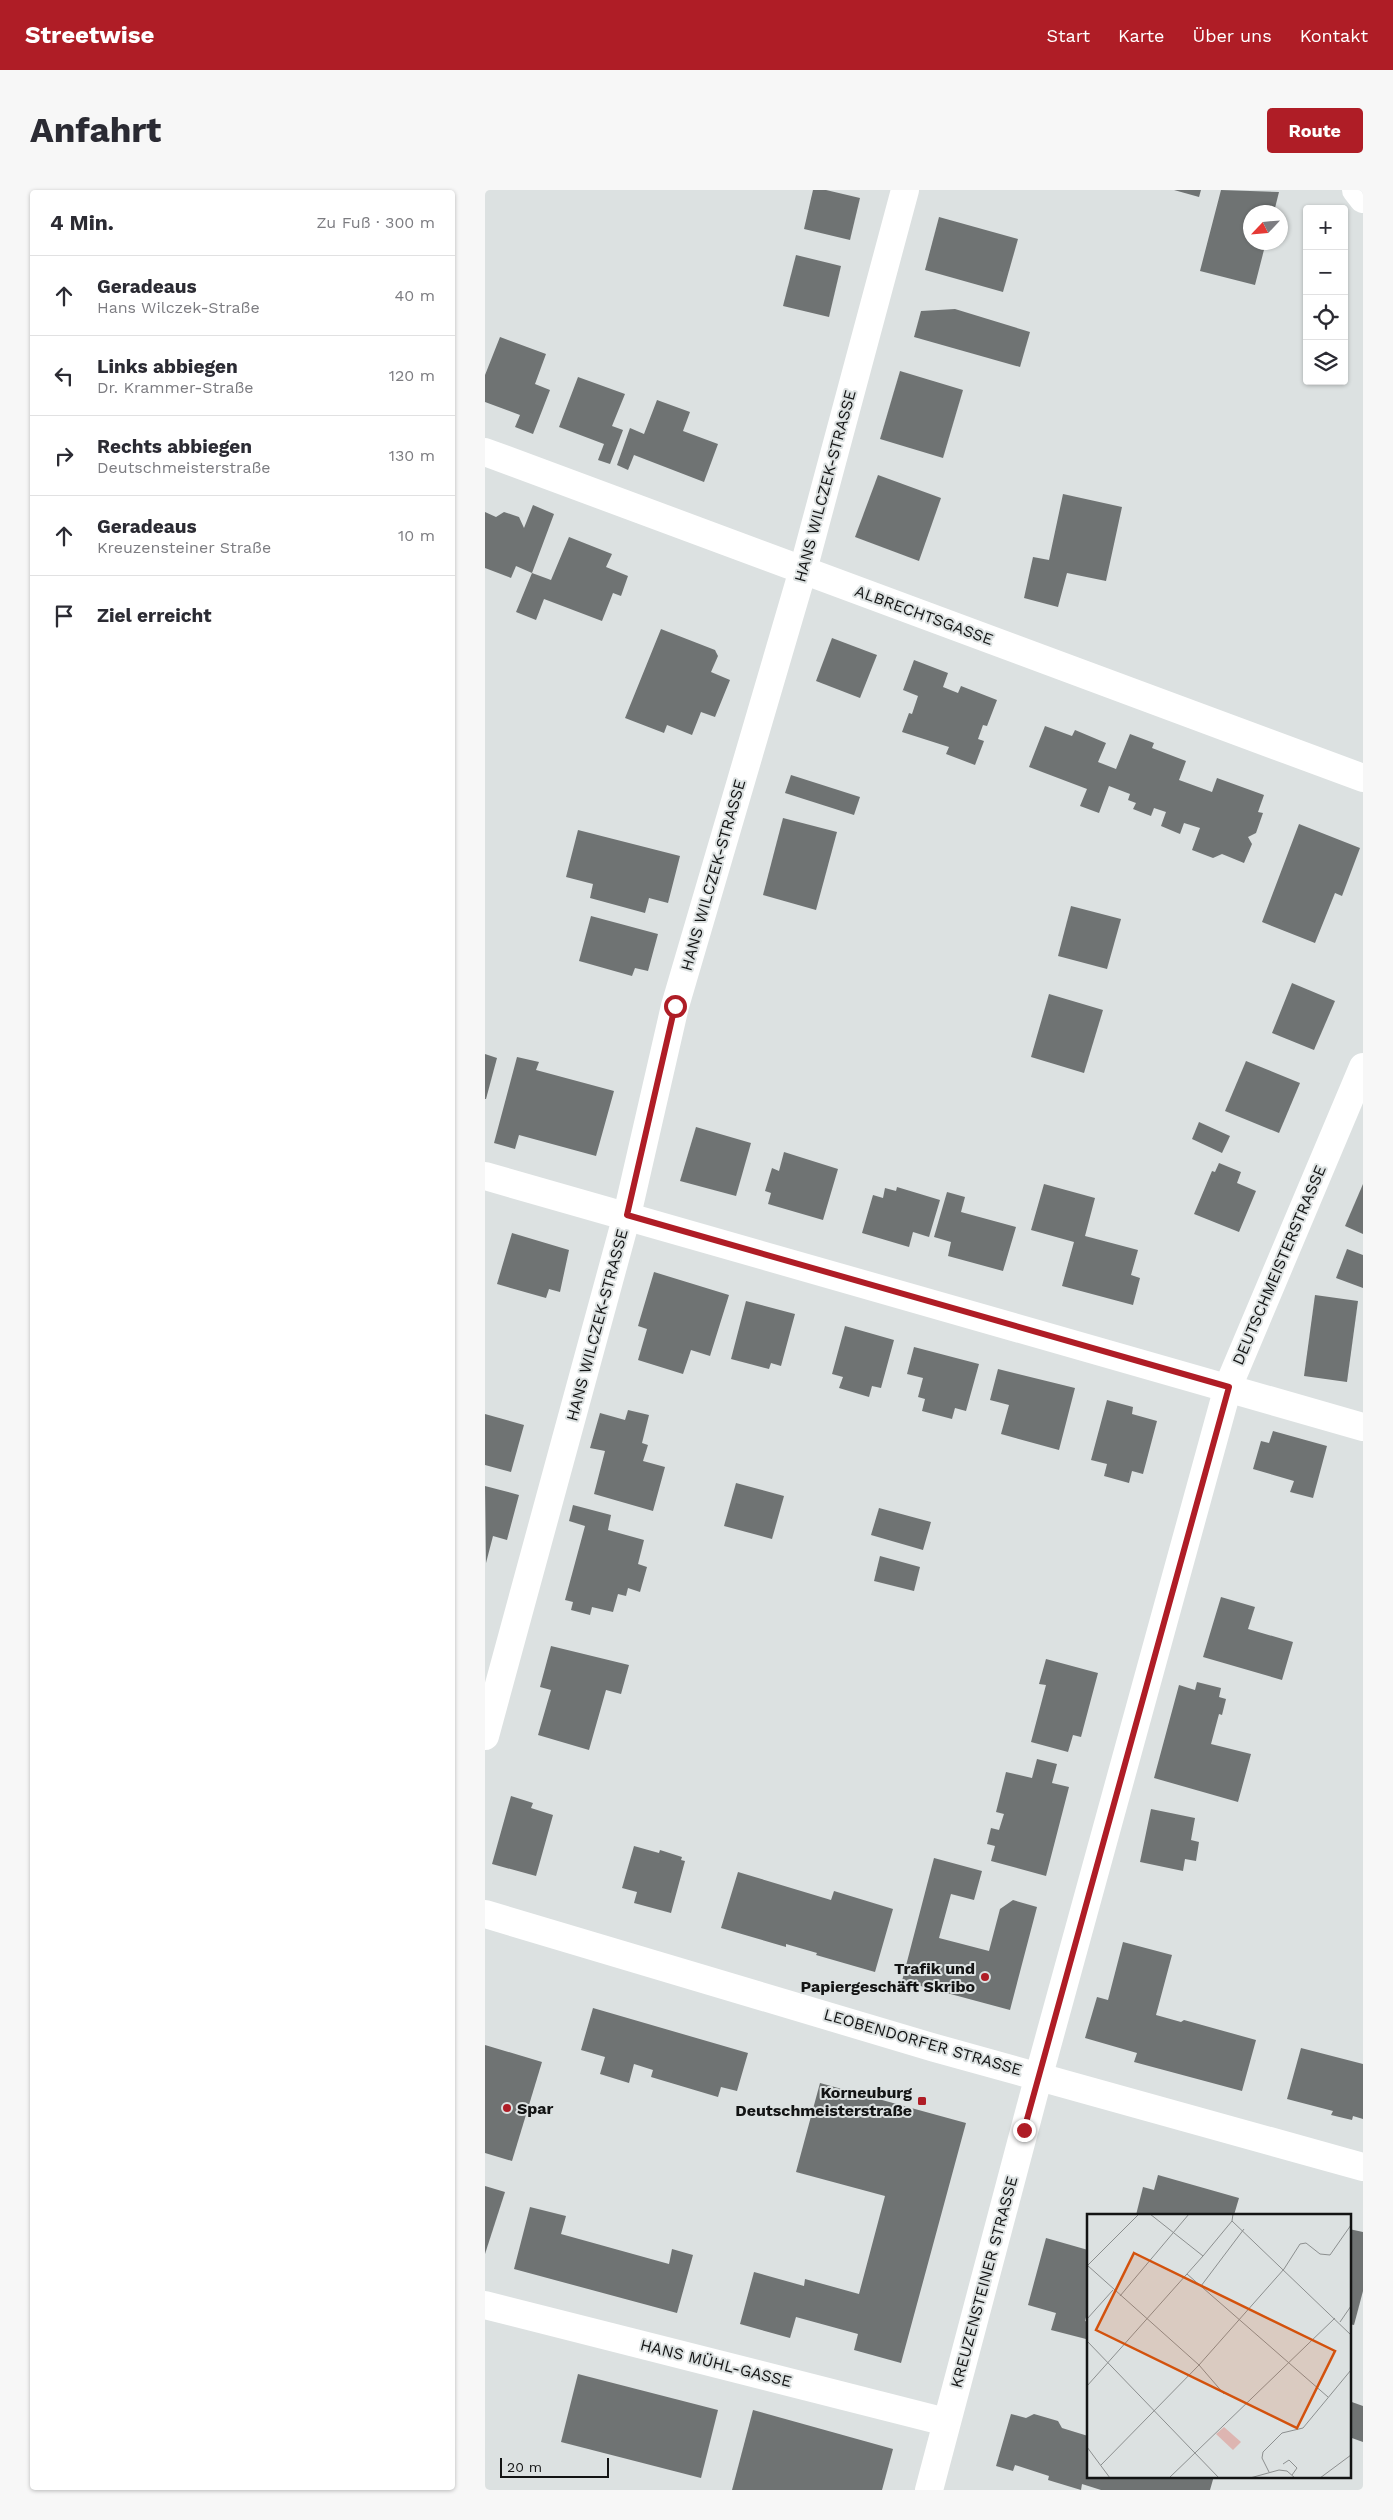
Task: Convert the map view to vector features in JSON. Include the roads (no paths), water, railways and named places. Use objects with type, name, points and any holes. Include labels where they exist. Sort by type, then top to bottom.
[{"type":"street","name":"HANS WILCZEK-STRASSE","points":[[486,1728],[627,1215],[675,1006],[803,570],[905,190]]},
{"type":"street","points":[[1356,190],[1363,198]]},
{"type":"street","name":"ALBRECHTSGASSE","points":[[485,452],[1363,778]]},
{"type":"street","name":"DEUTSCHMEISTERSTRASSE","points":[[1039,2075],[1229,1387],[1363,1067]]},
{"type":"street","points":[[485,1176],[1229,1387],[1363,1427]]},
{"type":"street","name":"LEOBENDORFER STRASSE","points":[[485,1914],[935,2048],[1039,2075],[1363,2166]]},
{"type":"street","name":"KREUZENSTEINER STRASSE","points":[[929,2490],[1039,2075]]},
{"type":"street","name":"HANS MÜHL-GASSE","points":[[485,2305],[946,2422]]},
{"type":"place","name":"Trafik und Papiergeschäft Skribo","points":[[985,1977]]},
{"type":"place","name":"Korneuburg Deutschmeisterstraße","points":[[922,2101]]},
{"type":"place","name":"Spar","points":[[507,2108]]}]
